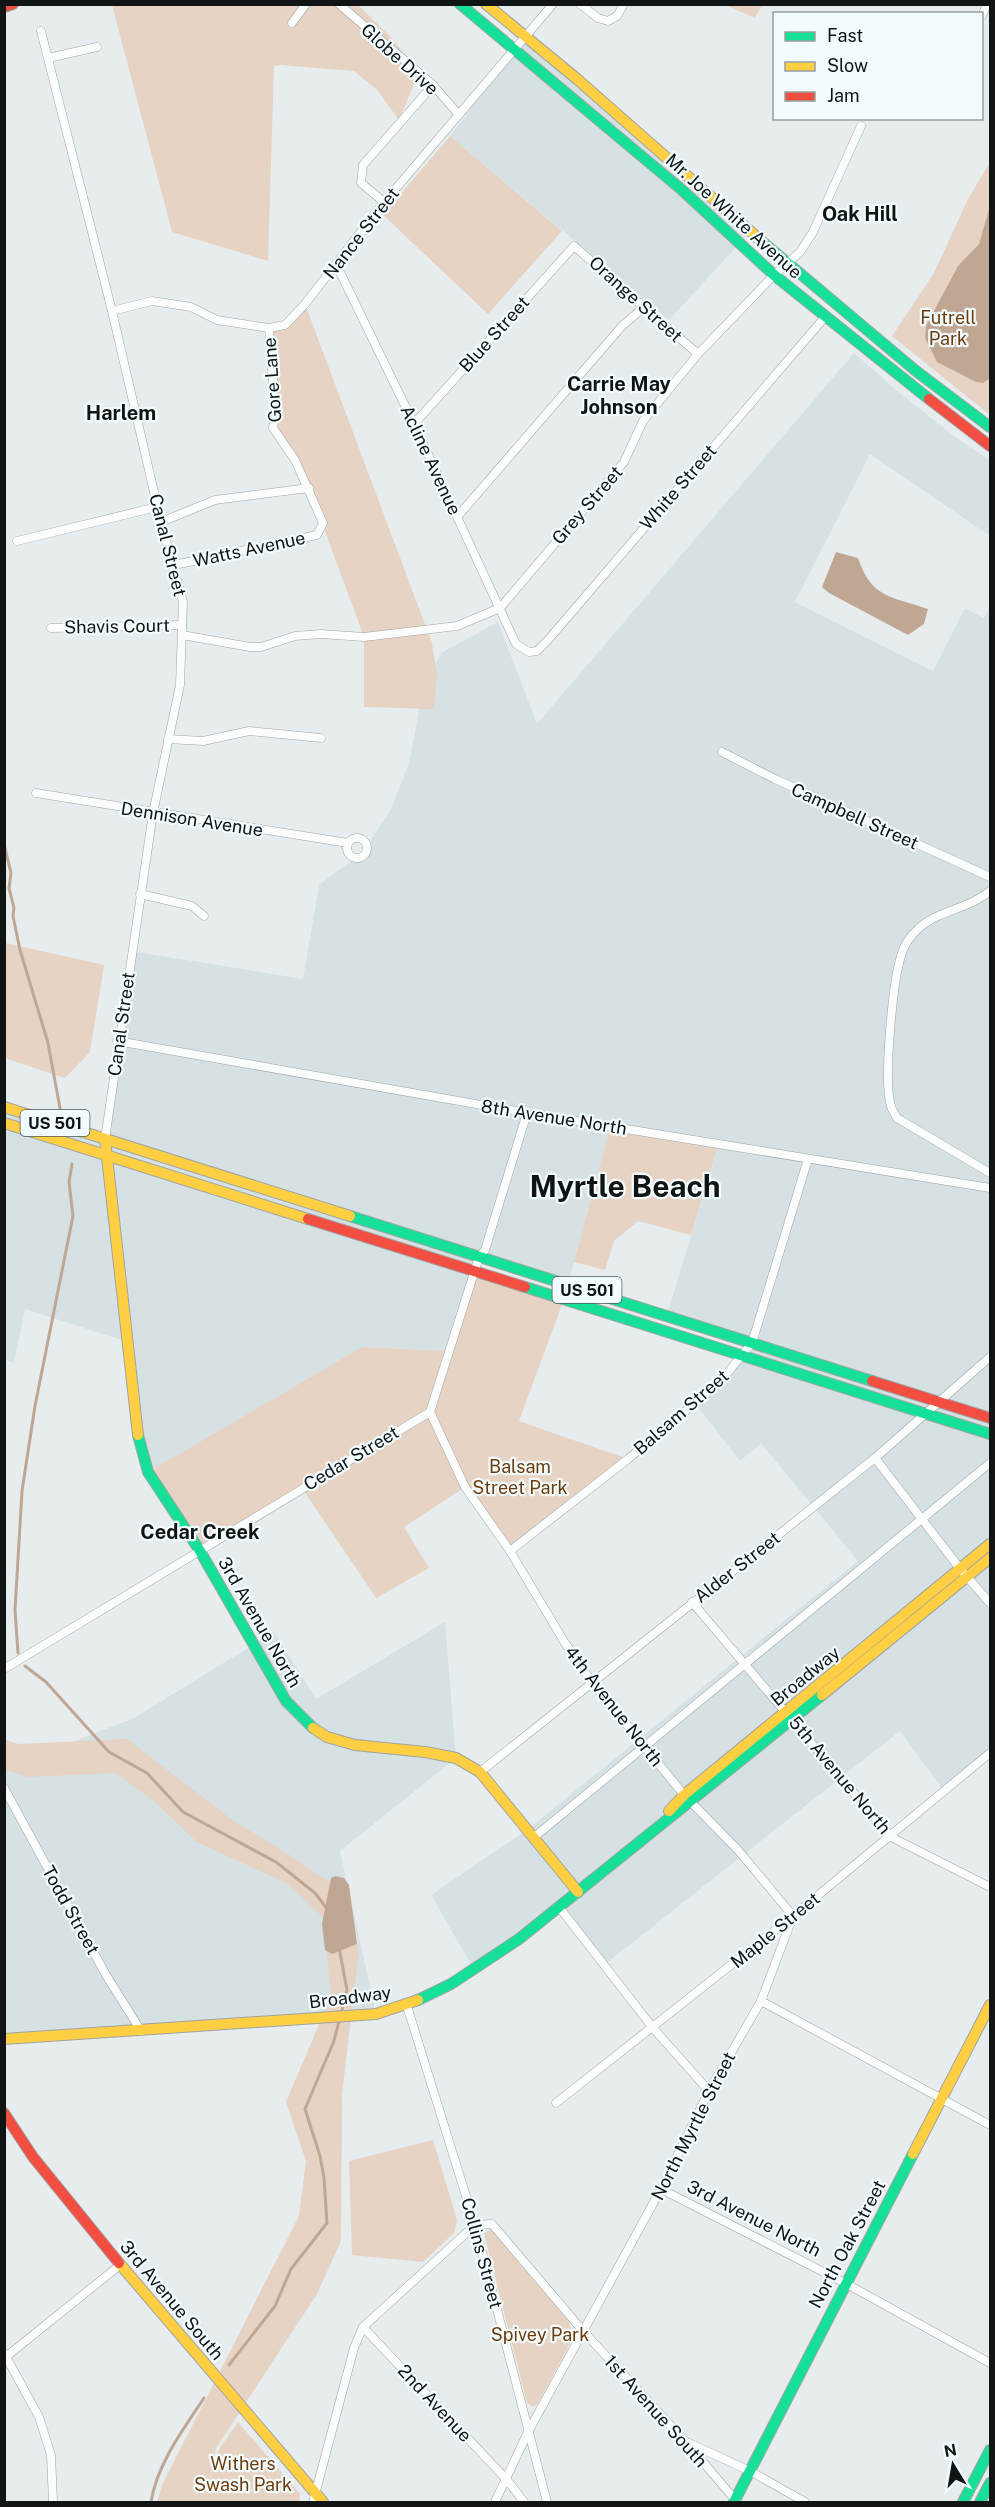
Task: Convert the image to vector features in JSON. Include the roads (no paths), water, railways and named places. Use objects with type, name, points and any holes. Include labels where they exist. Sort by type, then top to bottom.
[{"type":"main road","points":[[4,7],[13,4]]},
{"type":"main road","name":"Mr. Joe White Avenue","points":[[460,4],[682,190],[774,275],[990,446]]},
{"type":"main road","name":"Mr. Joe White Avenue","points":[[486,4],[893,352],[990,427]]},
{"type":"main road","name":"US 501","points":[[4,1107],[990,1418]]},
{"type":"main road","name":"US 501","points":[[4,1123],[990,1434]]},
{"type":"main road","name":"3rd Avenue North","points":[[105,1139],[138,1437],[148,1472],[200,1551],[286,1701],[309,1726],[327,1737],[355,1745],[425,1752],[456,1758],[480,1772],[579,1892]]},
{"type":"main road","name":"Broadway","points":[[964,1574],[990,1544]]},
{"type":"main road","name":"Broadway","points":[[4,2039],[376,2014],[407,2006],[475,1971],[579,1892],[687,1798],[964,1574],[990,1557]]},
{"type":"main road","name":"North Oak Street","points":[[735,2502],[845,2283],[990,2005]]},
{"type":"main road","name":"3rd Avenue South","points":[[4,2113],[33,2157],[120,2265],[317,2500]]},
{"type":"main road","points":[[963,2502],[990,2450]]},
{"type":"main road","points":[[980,2502],[990,2483]]},
{"type":"street","points":[[292,23],[306,4]]},
{"type":"street","name":"Globe Drive","points":[[339,4],[433,85],[459,115]]},
{"type":"street","name":"Nance Street","points":[[268,328],[285,325],[293,319],[384,202],[553,4]]},
{"type":"street","points":[[580,4],[598,18],[608,21],[617,16],[624,4]]},
{"type":"street","name":"Canal Street","points":[[41,31],[112,311],[161,522],[183,602],[180,685],[153,813],[117,1041],[105,1139]]},
{"type":"street","points":[[48,58],[97,46]]},
{"type":"street","points":[[384,202],[361,183],[363,165],[433,85]]},
{"type":"street","name":"Grey Street","points":[[500,608],[624,462],[643,421],[698,354],[774,275],[800,252],[813,232],[861,126]]},
{"type":"street","name":"Orange Street","points":[[574,246],[698,354]]},
{"type":"street","name":"Blue Street","points":[[414,424],[574,246]]},
{"type":"street","name":"Acline Avenue","points":[[336,264],[458,516],[516,644],[529,652]]},
{"type":"street","points":[[112,311],[152,301],[191,307],[217,320],[268,328]]},
{"type":"street","points":[[458,516],[615,335],[643,308]]},
{"type":"street","name":"White Street","points":[[529,652],[537,651],[548,640],[825,317]]},
{"type":"street","name":"Gore Lane","points":[[268,328],[275,408],[273,428],[295,460],[309,488],[323,523],[322,528]]},
{"type":"street","points":[[161,522],[215,500],[309,488]]},
{"type":"street","points":[[17,541],[158,507]]},
{"type":"street","name":"Watts Avenue","points":[[174,564],[317,535],[322,528]]},
{"type":"street","points":[[182,635],[250,648],[261,647],[295,636],[321,634],[364,637],[457,626],[500,608]]},
{"type":"street","name":"Shavis Court","points":[[51,628],[182,625]]},
{"type":"street","points":[[168,739],[203,741],[249,731],[321,738]]},
{"type":"street","name":"Campbell Street","points":[[722,752],[775,779],[990,877]]},
{"type":"street","name":"Dennison Avenue","points":[[36,793],[348,843]]},
{"type":"street","points":[[990,891],[975,902],[933,918],[919,927],[908,939],[901,956],[894,997],[889,1066],[890,1105],[897,1118],[990,1173]]},
{"type":"street","points":[[140,894],[192,906],[204,916]]},
{"type":"street","name":"8th Avenue North","points":[[117,1041],[527,1113],[990,1188]]},
{"type":"street","points":[[430,1412],[479,1257],[485,1250],[527,1113]]},
{"type":"street","name":"Balsam Street","points":[[510,1551],[628,1459],[719,1383],[752,1343],[808,1159]]},
{"type":"street","name":"Alder Street","points":[[480,1772],[875,1458],[990,1357]]},
{"type":"street","name":"Cedar Street","points":[[4,1669],[430,1412]]},
{"type":"street","name":"4th Avenue North","points":[[430,1412],[465,1487],[510,1551],[565,1643],[592,1682],[687,1798],[738,1850],[793,1916]]},
{"type":"street","points":[[875,1458],[964,1574],[990,1603]]},
{"type":"street","points":[[533,1838],[990,1463]]},
{"type":"street","name":"5th Avenue North","points":[[692,1602],[891,1837],[990,1887]]},
{"type":"street","name":"Maple Street","points":[[556,2103],[891,1837],[990,1753]]},
{"type":"street","name":"Todd Street","points":[[4,1788],[106,1975],[141,2031]]},
{"type":"street","points":[[559,1907],[653,2028],[709,2091]]},
{"type":"street","name":"North Myrtle Street","points":[[495,2502],[528,2432],[661,2189],[709,2091],[761,2001],[793,1916]]},
{"type":"street","points":[[761,2001],[990,2125]]},
{"type":"street","name":"Collins Street","points":[[407,2006],[475,2224],[547,2502]]},
{"type":"street","name":"3rd Avenue North","points":[[661,2189],[845,2283],[990,2363]]},
{"type":"street","points":[[317,2500],[354,2348],[363,2327],[475,2224]]},
{"type":"street","name":"1st Avenue South","points":[[475,2224],[492,2224],[583,2331],[685,2441],[735,2502]]},
{"type":"street","points":[[53,2502],[51,2455],[39,2417],[6,2355],[120,2265]]},
{"type":"street","name":"2nd Avenue","points":[[363,2327],[507,2480],[524,2502]]},
{"type":"street","points":[[685,2441],[750,2471],[805,2502]]},
{"type":"waterway","points":[[4,844],[11,873],[9,888],[20,950],[48,1043],[60,1108]]},
{"type":"waterway","points":[[18,1653],[15,1610],[22,1491],[35,1406],[73,1216],[69,1182],[72,1164]]},
{"type":"waterway","points":[[25,1666],[46,1682],[109,1752],[147,1773],[183,1812],[276,1862],[315,1893],[328,1910]]},
{"type":"waterway","points":[[339,1947],[347,1990],[341,2014]]},
{"type":"waterway","points":[[229,2365],[275,2306],[291,2269],[327,2223],[320,2156],[305,2109],[334,2041],[339,2021]]},
{"type":"waterway","points":[[151,2502],[165,2461],[204,2398]]},
{"type":"district","name":"Oak Hill","points":[[860,214]]},
{"type":"district","name":"Carrie May Johnson","points":[[619,396]]},
{"type":"district","name":"Harlem","points":[[121,413]]},
{"type":"district","name":"Myrtle Beach","points":[[625,1186]]},
{"type":"district","name":"Cedar Creek","points":[[200,1532]]},
{"type":"park label","name":"Futrell Park","points":[[948,327]]},
{"type":"park label","name":"Balsam Street Park","points":[[520,1476]]},
{"type":"park label","name":"Spivey Park","points":[[540,2334]]},
{"type":"park label","name":"Withers Swash Park","points":[[243,2473]]}]
